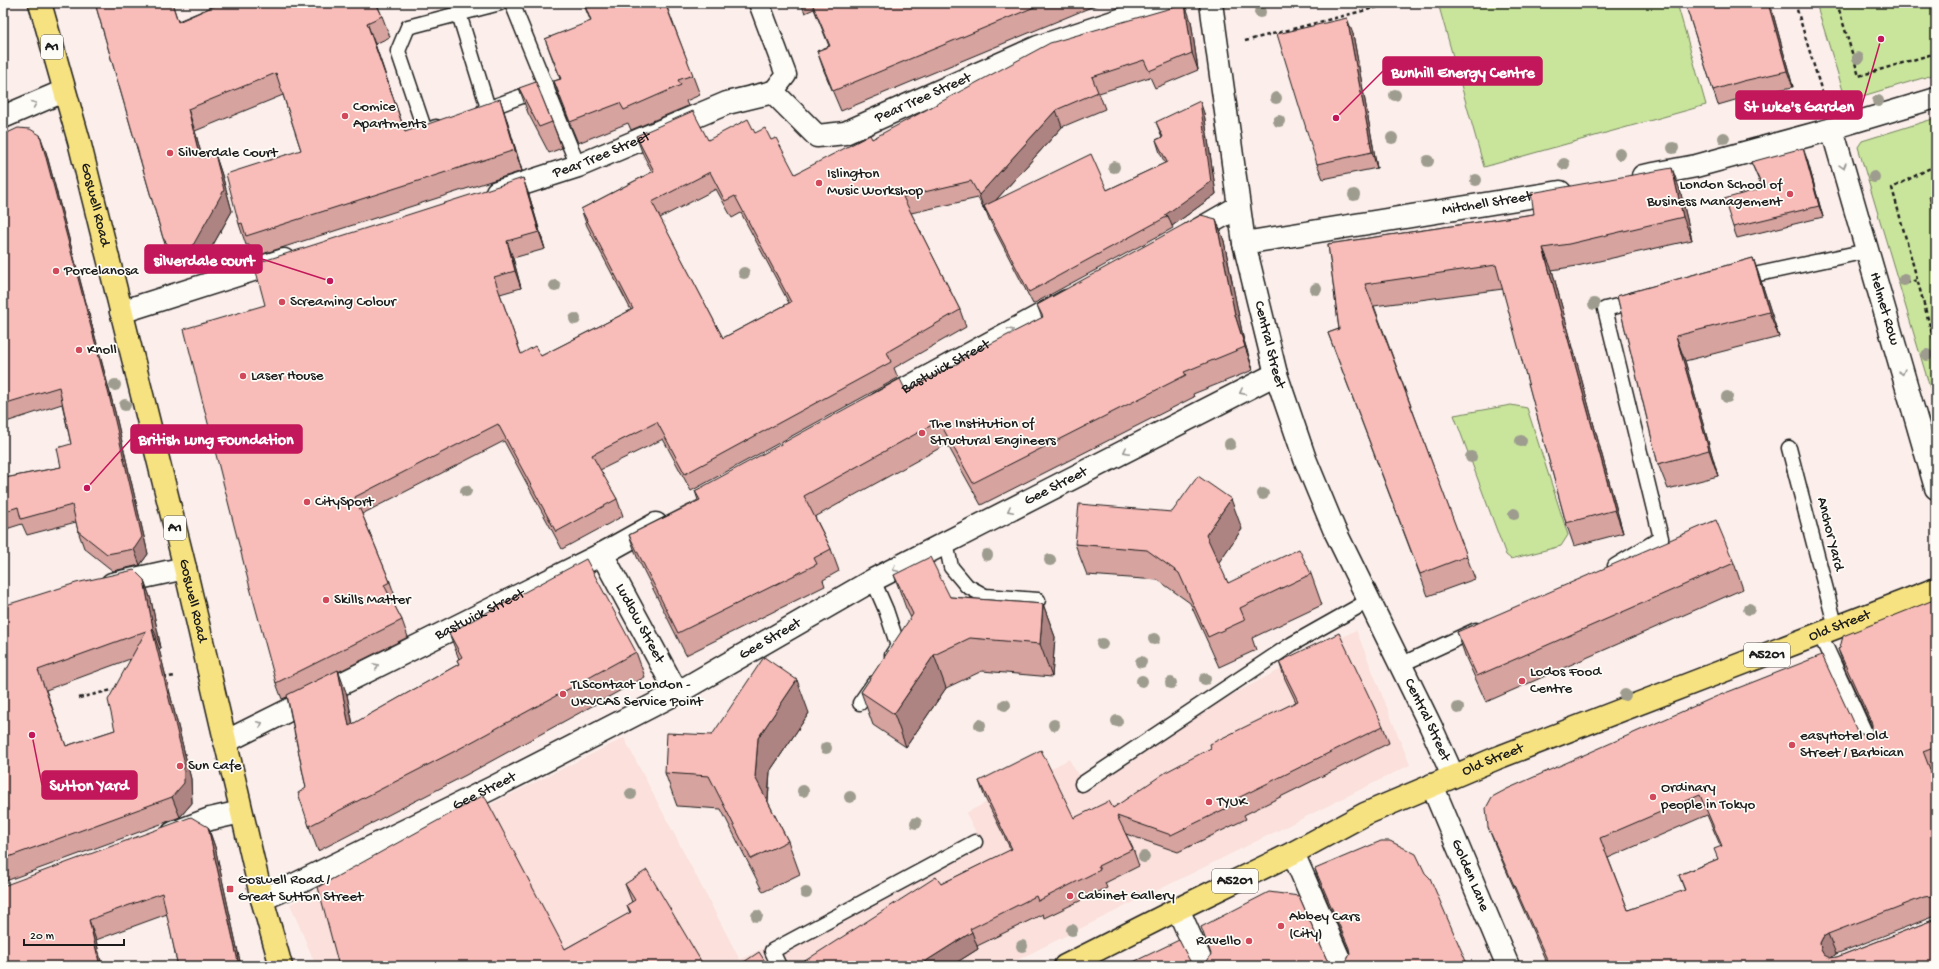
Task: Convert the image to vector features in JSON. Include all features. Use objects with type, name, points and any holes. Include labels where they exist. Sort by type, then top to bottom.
[{"type":"main road","name":"Goswell Road","points":[[40,3],[79,141],[185,568],[262,899],[281,966]]},
{"type":"main road","name":"Old Street","points":[[1065,966],[1293,853],[1351,821],[1432,785],[1936,589]]},
{"type":"street","points":[[759,3],[786,75],[773,92]]},
{"type":"street","name":"Pear Tree Street","points":[[480,197],[578,166],[727,103],[773,92],[817,136],[845,133],[1038,47],[1171,3]]},
{"type":"street","name":"Central Street","points":[[1211,3],[1244,243],[1276,374],[1305,459],[1334,529],[1370,600],[1453,776]]},
{"type":"street","points":[[3,117],[64,91]]},
{"type":"street","points":[[1626,179],[1696,166],[1832,129],[1936,98]]},
{"type":"street","name":"Helmet Row","points":[[1832,129],[1936,488]]},
{"type":"street","name":"Mitchell Street","points":[[1244,243],[1526,199],[1580,188]]},
{"type":"street","points":[[1171,244],[1238,207]]},
{"type":"street","points":[[121,312],[306,253]]},
{"type":"street","name":"Bastwick Street","points":[[862,412],[1087,290]]},
{"type":"street","name":"Gee Street","points":[[262,899],[288,888],[492,788],[677,694],[873,580],[1276,374]]},
{"type":"street","name":"Bastwick Street","points":[[225,742],[602,554],[672,516]]},
{"type":"street","name":"Ludlow Street","points":[[602,554],[677,694]]},
{"type":"street","points":[[96,587],[185,568]]},
{"type":"street","name":"Golden Lane","points":[[1432,785],[1508,966]]},
{"type":"street","points":[[153,840],[210,819],[241,812]]},
{"type":"street","points":[[1293,853],[1342,966]]},
{"type":"street","points":[[1178,909],[1203,966]]},
{"type":"lane","points":[[446,123],[425,131],[398,51],[408,27],[500,3]]},
{"type":"lane","points":[[512,3],[578,166]]},
{"type":"lane","points":[[459,14],[488,108]]},
{"type":"lane","points":[[474,113],[546,87]]},
{"type":"lane","points":[[1724,281],[1867,251]]},
{"type":"lane","points":[[1600,573],[1622,563],[1661,538],[1606,309],[1649,298]]},
{"type":"lane","name":"Anchor Yard","points":[[1789,448],[1828,631],[1872,748]]},
{"type":"lane","points":[[946,543],[951,567],[966,586],[985,596],[1038,600]]},
{"type":"lane","points":[[860,703],[898,646],[886,610],[873,580]]},
{"type":"lane","points":[[1082,784],[1292,644],[1370,600]]},
{"type":"lane","name":"Central Street","points":[[1400,665],[1487,625]]},
{"type":"lane","points":[[779,966],[772,951],[975,842]]},
{"type":"path","points":[[1217,47],[1266,37],[1394,3]]},
{"type":"path","points":[[1795,3],[1832,129]]},
{"type":"path","points":[[1837,3],[1859,76],[1936,53]]},
{"type":"path","points":[[1936,165],[1892,188],[1936,348]]},
{"type":"path","points":[[161,679],[175,676]]},
{"type":"path","points":[[79,698],[124,688]]},
{"type":"shaded area","points":[[1356,630],[1410,765],[1005,966],[316,966],[290,904],[624,738],[740,960],[978,836],[966,813],[1069,759],[1078,775]]},
{"type":"green space","points":[[1438,3],[1677,3],[1706,105],[1484,167]]},
{"type":"green space","points":[[1816,3],[1936,3],[1936,74],[1856,98],[1845,97]]},
{"type":"green space","points":[[1936,118],[1936,408],[1858,147],[1862,141]]},
{"type":"green space","points":[[1511,405],[1527,408],[1568,535],[1561,546],[1511,559],[1506,555],[1454,415]]},
{"type":"building","points":[[95,3],[172,3],[178,22],[221,3],[376,3],[382,16],[367,23],[405,132],[500,99],[515,150],[246,236],[242,223],[239,224],[226,174],[301,150],[276,73],[188,109],[200,158],[215,154],[224,190],[192,247],[180,250],[171,249],[163,238]]},
{"type":"building","points":[[584,3],[665,3],[693,75],[678,80],[681,85],[624,110],[620,103],[570,122],[554,81],[561,79],[545,39],[591,21]]},
{"type":"building","points":[[812,3],[1044,3],[833,91],[817,51],[830,46]]},
{"type":"building","points":[[1685,3],[1768,3],[1787,71],[1743,81],[1713,90]]},
{"type":"building","points":[[1185,4],[1192,53],[1149,71],[1144,60],[1092,77],[1098,92],[1056,110],[979,195],[971,181],[903,197],[960,310],[887,352],[891,362],[685,474],[657,422],[592,455],[617,499],[556,532],[498,424],[355,497],[390,582],[384,585],[402,620],[276,683],[249,584],[184,329],[265,305],[254,264],[523,178],[539,232],[507,241],[515,271],[494,277],[521,354],[535,346],[541,356],[633,309],[581,209],[654,171],[636,136],[693,111],[708,140],[748,119],[755,133],[765,128],[771,140],[776,138],[795,174],[870,135],[872,139],[1050,43]],"holes":[[[710,172],[725,201],[735,196],[791,302],[723,338],[652,202]]]},
{"type":"building","points":[[1347,18],[1372,152],[1317,164],[1277,34]]},
{"type":"building","points":[[536,82],[552,122],[539,127],[519,88]]},
{"type":"building","points":[[1200,101],[1211,182],[1165,215],[1168,216],[1029,292],[984,206],[1091,154],[1107,190],[1167,162],[1156,140],[1163,137],[1156,122]]},
{"type":"building","points":[[18,128],[30,129],[40,135],[109,395],[142,537],[134,549],[107,554],[78,531],[72,505],[21,519],[18,507],[3,512],[3,474],[5,478],[61,467],[57,448],[71,444],[59,387],[3,404],[3,135]]},
{"type":"building","name":"London School of Business Management","points":[[1803,148],[1819,206],[1733,227],[1724,199],[1763,188],[1751,162]]},
{"type":"building","points":[[1672,168],[1683,217],[1569,244],[1543,248],[1615,510],[1566,523],[1496,265],[1365,284],[1467,556],[1420,574],[1328,333],[1339,329],[1328,244],[1534,214],[1531,193]]},
{"type":"building","points":[[1936,195],[1936,220],[1929,197]]},
{"type":"building","points":[[1201,215],[1216,219],[1235,315],[1245,347],[1184,372],[1186,375],[973,483],[939,421],[804,496],[831,549],[814,558],[817,564],[678,633],[629,535],[700,500],[695,491],[900,379],[906,391],[962,361],[961,359],[1043,317],[1037,305]]},
{"type":"building","points":[[1753,258],[1769,312],[1676,336],[1709,450],[1658,464],[1617,296]]},
{"type":"building","points":[[1198,476],[1231,499],[1206,535],[1228,583],[1299,549],[1311,574],[1240,608],[1245,620],[1208,637],[1179,573],[1147,550],[1075,544],[1079,504],[1172,512]]},
{"type":"building","points":[[1716,520],[1734,563],[1477,676],[1457,632]]},
{"type":"building","points":[[930,557],[950,597],[1043,604],[1040,644],[970,638],[934,655],[894,714],[861,692],[913,614],[894,575]]},
{"type":"building","points":[[586,559],[636,652],[457,750],[309,826],[298,793],[306,788],[287,695],[338,670],[349,726],[459,664],[457,660],[462,657],[449,633]]},
{"type":"building","points":[[134,570],[144,580],[152,629],[184,760],[184,783],[172,797],[3,859],[3,606],[76,583]],"holes":[[[146,631],[108,700],[115,730],[66,746],[38,670]]]},
{"type":"building","points":[[1936,599],[1936,746],[1923,751],[1936,785],[1936,898],[1931,896],[1924,897],[1828,934],[1823,937],[1820,943],[1821,950],[1824,955],[1830,958],[1837,957],[1936,918],[1936,966],[1918,966],[1917,964],[1910,966],[1550,966],[1488,827],[1486,808],[1492,797],[1715,697],[1822,655],[1857,731],[1860,734],[1868,735],[1872,732],[1872,724],[1838,649],[1840,648],[1843,636]],"holes":[[[1700,795],[1722,846],[1714,849],[1718,859],[1679,875],[1685,890],[1628,910],[1600,838]]]},
{"type":"building","points":[[1339,633],[1383,726],[1238,798],[1239,802],[1171,835],[1117,816],[1133,849],[1098,866],[1100,870],[1038,901],[1036,896],[970,929],[972,932],[918,966],[797,966],[936,877],[941,884],[1012,849],[979,781],[1041,750],[1074,818],[1109,801],[1113,808],[1166,772],[1211,748],[1210,744],[1298,701],[1279,662]]},
{"type":"building","points":[[764,657],[797,680],[758,738],[755,777],[788,841],[751,859],[709,776],[665,773],[667,733],[712,735]]},
{"type":"building","points":[[484,795],[565,949],[631,912],[627,905],[635,900],[625,884],[647,870],[704,966],[339,966],[318,887]]},
{"type":"building","points":[[191,817],[208,827],[239,966],[172,966],[177,962],[162,893],[89,920],[100,966],[3,966],[3,886]]},
{"type":"building","points":[[1381,841],[1390,841],[1416,854],[1425,873],[1430,878],[1468,966],[1125,966],[1179,940],[1191,963],[1197,965],[1204,964],[1211,954],[1201,927],[1269,892],[1299,896],[1329,963],[1335,965],[1343,964],[1350,954],[1349,948],[1315,869]]},
{"type":"building","points":[[759,952],[768,966],[738,966]]},
{"type":"place","name":"St Luke's Garden","points":[[1881,39]]},
{"type":"place","name":"Comice Apartments","points":[[345,116]]},
{"type":"place","name":"Bunhill Energy Centre","points":[[1336,118]]},
{"type":"place","name":"Silverdale Court","points":[[170,153]]},
{"type":"place","name":"Islington Music Workshop","points":[[819,183]]},
{"type":"place","name":"London School of Business Management","points":[[1790,194]]},
{"type":"place","name":"Porcelanosa","points":[[56,271]]},
{"type":"place","name":"silverdale court","points":[[330,281]]},
{"type":"place","name":"Screaming Colour","points":[[282,302]]},
{"type":"place","name":"Knoll","points":[[79,350]]},
{"type":"place","name":"Laser House","points":[[243,376]]},
{"type":"place","name":"The Institution of Structural Engineers","points":[[922,433]]},
{"type":"place","name":"British Lung Foundation","points":[[87,488]]},
{"type":"place","name":"CitySport","points":[[307,502]]},
{"type":"place","name":"Skills Matter","points":[[326,600]]},
{"type":"place","name":"Lodos Food Centre","points":[[1522,681]]},
{"type":"place","name":"TLScontact London - UKVCAS Service Point","points":[[563,694]]},
{"type":"place","name":"Sutton Yard","points":[[32,735]]},
{"type":"place","name":"easyHotel Old Street / Barbican","points":[[1792,745]]},
{"type":"place","name":"Sun Cafe","points":[[180,766]]},
{"type":"place","name":"Ordinary people in Tokyo","points":[[1653,797]]},
{"type":"place","name":"TYUK","points":[[1209,802]]},
{"type":"place","name":"Goswell Road / Great Sutton Street","points":[[230,889]]},
{"type":"place","name":"Cabinet Gallery","points":[[1070,896]]},
{"type":"place","name":"Abbey Cars (City)","points":[[1281,926]]},
{"type":"place","name":"Ravello","points":[[1249,941]]}]
